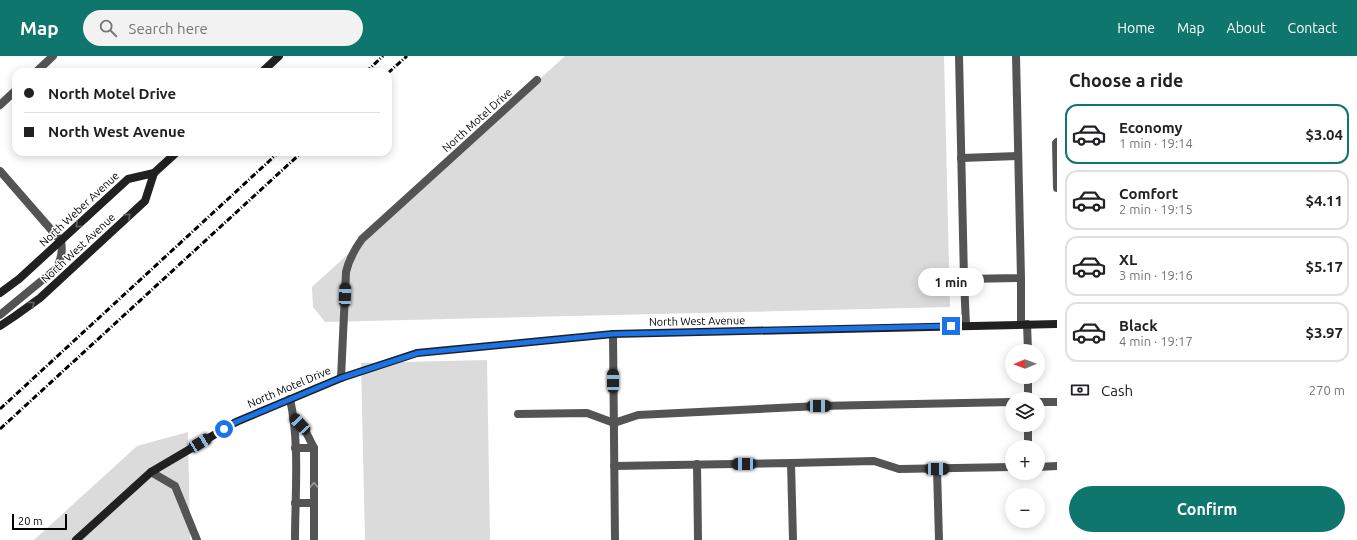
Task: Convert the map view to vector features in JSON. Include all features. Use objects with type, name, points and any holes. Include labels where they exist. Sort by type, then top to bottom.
[{"type":"main road","points":[[266,68],[279,56]]},
{"type":"main road","points":[[154,173],[173,156]]},
{"type":"main road","name":"North West Avenue","points":[[0,326],[40,298],[145,201],[154,173]]},
{"type":"main road","name":"North Weber Avenue","points":[[0,293],[19,279],[128,178],[154,173]]},
{"type":"main road","name":"North West Avenue","points":[[341,378],[418,353],[613,334],[1057,324]]},
{"type":"main road","name":"North Motel Drive","points":[[76,540],[152,472],[236,422],[341,378]]},
{"type":"street","points":[[40,68],[53,56]]},
{"type":"street","points":[[959,56],[966,326]]},
{"type":"street","points":[[1016,56],[1020,278],[1027,344]]},
{"type":"street","name":"North Motel Drive","points":[[341,378],[346,272],[349,260],[354,250],[362,239],[537,80]]},
{"type":"street","points":[[0,105],[12,94]]},
{"type":"street","points":[[1057,142],[1057,188]]},
{"type":"street","points":[[961,158],[1018,156]]},
{"type":"street","points":[[0,170],[61,241],[62,249],[61,259],[57,268],[0,315]]},
{"type":"street","points":[[964,279],[1020,278]]},
{"type":"street","points":[[613,334],[615,540]]},
{"type":"street","points":[[290,399],[294,417],[295,540]]},
{"type":"street","points":[[518,414],[587,413],[614,423],[638,416],[811,406],[1005,402]]},
{"type":"street","points":[[1045,402],[1057,402]]},
{"type":"street","points":[[294,417],[306,430],[314,448],[314,540]]},
{"type":"street","points":[[295,448],[314,448]]},
{"type":"street","points":[[614,466],[874,461],[899,469],[1005,467]]},
{"type":"street","points":[[791,463],[793,540]]},
{"type":"street","points":[[697,464],[698,540]]},
{"type":"street","points":[[1045,467],[1057,466]]},
{"type":"street","points":[[937,469],[938,540]]},
{"type":"street","points":[[152,472],[175,486],[197,540]]},
{"type":"street","points":[[295,503],[314,503]]},
{"type":"shaded area","points":[[565,56],[944,56],[950,307],[325,322],[313,307],[312,287]]},
{"type":"shaded area","points":[[487,360],[490,540],[365,540],[361,363]]},
{"type":"shaded area","points":[[188,432],[190,540],[34,540],[137,446]]},
{"type":"railway","points":[[370,68],[383,56]]},
{"type":"railway","points":[[392,69],[407,56]]},
{"type":"railway","points":[[0,409],[275,156]]},
{"type":"railway","points":[[0,429],[298,156]]},
{"type":"route","points":[[224,429],[236,422],[341,378],[418,353],[613,334],[951,326]]}]
